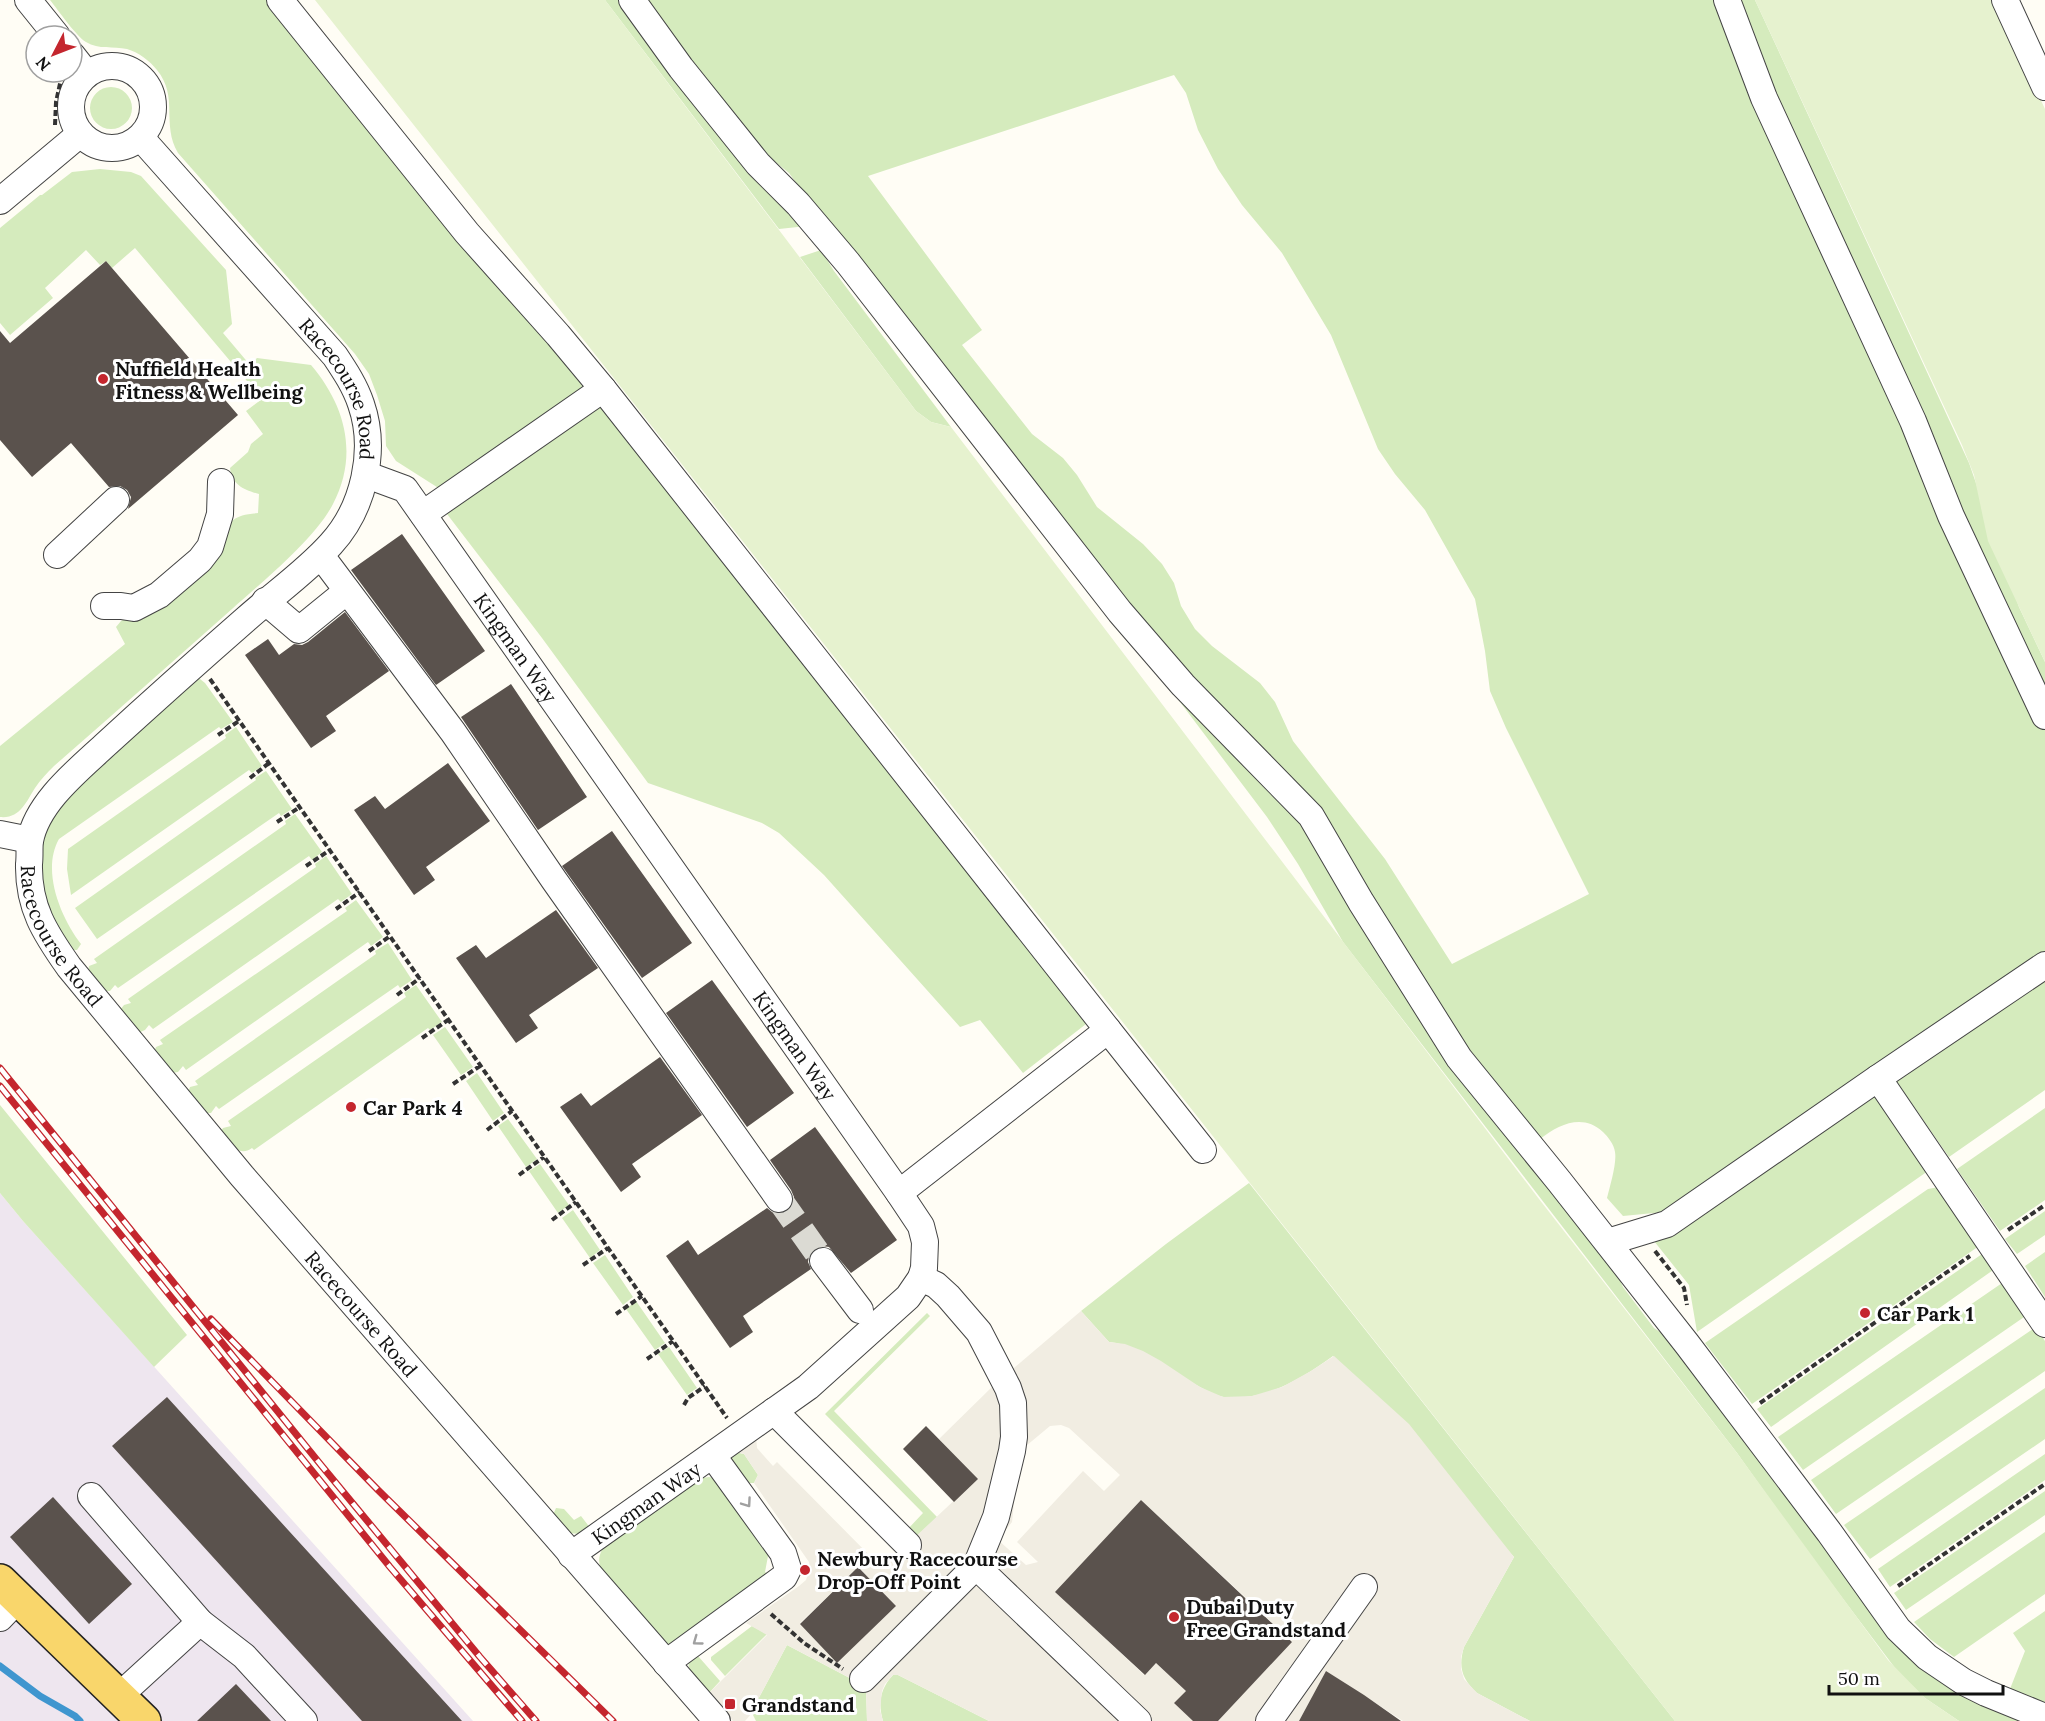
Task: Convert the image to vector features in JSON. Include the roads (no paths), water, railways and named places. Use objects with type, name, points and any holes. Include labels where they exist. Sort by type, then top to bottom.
[{"type":"main road","points":[[6,1599],[118,1695],[144,1721]]},
{"type":"street","points":[[28,0],[47,24]]},
{"type":"street","points":[[280,0],[467,233],[603,389],[1203,1150]]},
{"type":"street","points":[[632,0],[681,68],[758,164],[798,204],[848,263],[1120,612],[1183,685],[1311,816],[1361,902],[1459,1058],[1608,1242],[1829,1532],[1898,1629],[1927,1657],[1964,1682],[1986,1694],[2045,1718]]},
{"type":"street","points":[[1727,0],[1764,98],[1913,421],[1956,527],[2045,716]]},
{"type":"street","points":[[2005,0],[2045,87]]},
{"type":"street","points":[[78,84],[72,96],[70,109],[73,122],[80,134],[90,143],[103,148],[116,149],[130,146],[149,128],[154,104],[151,91],[144,80],[123,67],[84,66]]},
{"type":"street","points":[[0,201],[80,134]]},
{"type":"street","name":"Racecourse Road","points":[[141,138],[335,356],[351,381],[362,405],[367,435],[366,475],[356,503],[341,531],[318,558],[198,661],[64,782],[51,797],[30,840],[29,872],[37,915],[69,967],[242,1176],[717,1721]]},
{"type":"street","points":[[423,514],[603,389]]},
{"type":"street","name":"Kingman Way","points":[[366,475],[405,489],[921,1227],[926,1255],[921,1278],[908,1297],[871,1317],[808,1387],[571,1555]]},
{"type":"street","points":[[104,606],[134,608],[159,595],[200,560],[210,547],[220,514],[221,482]]},
{"type":"street","points":[[57,555],[116,500]]},
{"type":"street","points":[[318,558],[328,565],[453,732],[567,899],[779,1199]]},
{"type":"street","points":[[265,602],[299,630],[347,591]]},
{"type":"street","points":[[0,834],[30,840]]},
{"type":"street","points":[[1608,1242],[1667,1224],[2045,965]]},
{"type":"street","points":[[899,1193],[1108,1030]]},
{"type":"street","points":[[1878,1078],[2045,1324]]},
{"type":"street","points":[[823,1261],[871,1317]]},
{"type":"street","points":[[863,1679],[976,1566],[996,1517],[1012,1451],[1013,1404],[1008,1388],[979,1332],[948,1296],[936,1285],[921,1278]]},
{"type":"street","points":[[774,1411],[908,1545]]},
{"type":"street","points":[[666,1663],[784,1577],[788,1569],[783,1553],[713,1456]]},
{"type":"street","points":[[91,1496],[200,1622],[244,1656],[304,1721]]},
{"type":"street","points":[[976,1566],[1138,1721]]},
{"type":"street","points":[[1269,1721],[1364,1587]]},
{"type":"street","points":[[118,1695],[200,1622]]},
{"type":"waterway","points":[[0,1666],[40,1696],[80,1721]]},
{"type":"tunnel","points":[[779,1199],[823,1261]]},
{"type":"railway","points":[[0,1068],[321,1465],[536,1721]]},
{"type":"railway","points":[[0,1086],[390,1567],[522,1721]]},
{"type":"railway","points":[[211,1319],[378,1490],[613,1721]]},
{"type":"place","name":"Nuffield Health Fitness & Wellbeing","points":[[103,379]]},
{"type":"place","name":"Car Park 4","points":[[351,1107]]},
{"type":"place","name":"Car Park 1","points":[[1865,1313]]},
{"type":"place","name":"Newbury Racecourse Drop-Off Point","points":[[805,1570]]},
{"type":"place","name":"Dubai Duty Free Grandstand","points":[[1174,1617]]},
{"type":"place","name":"Grandstand","points":[[730,1704]]}]
